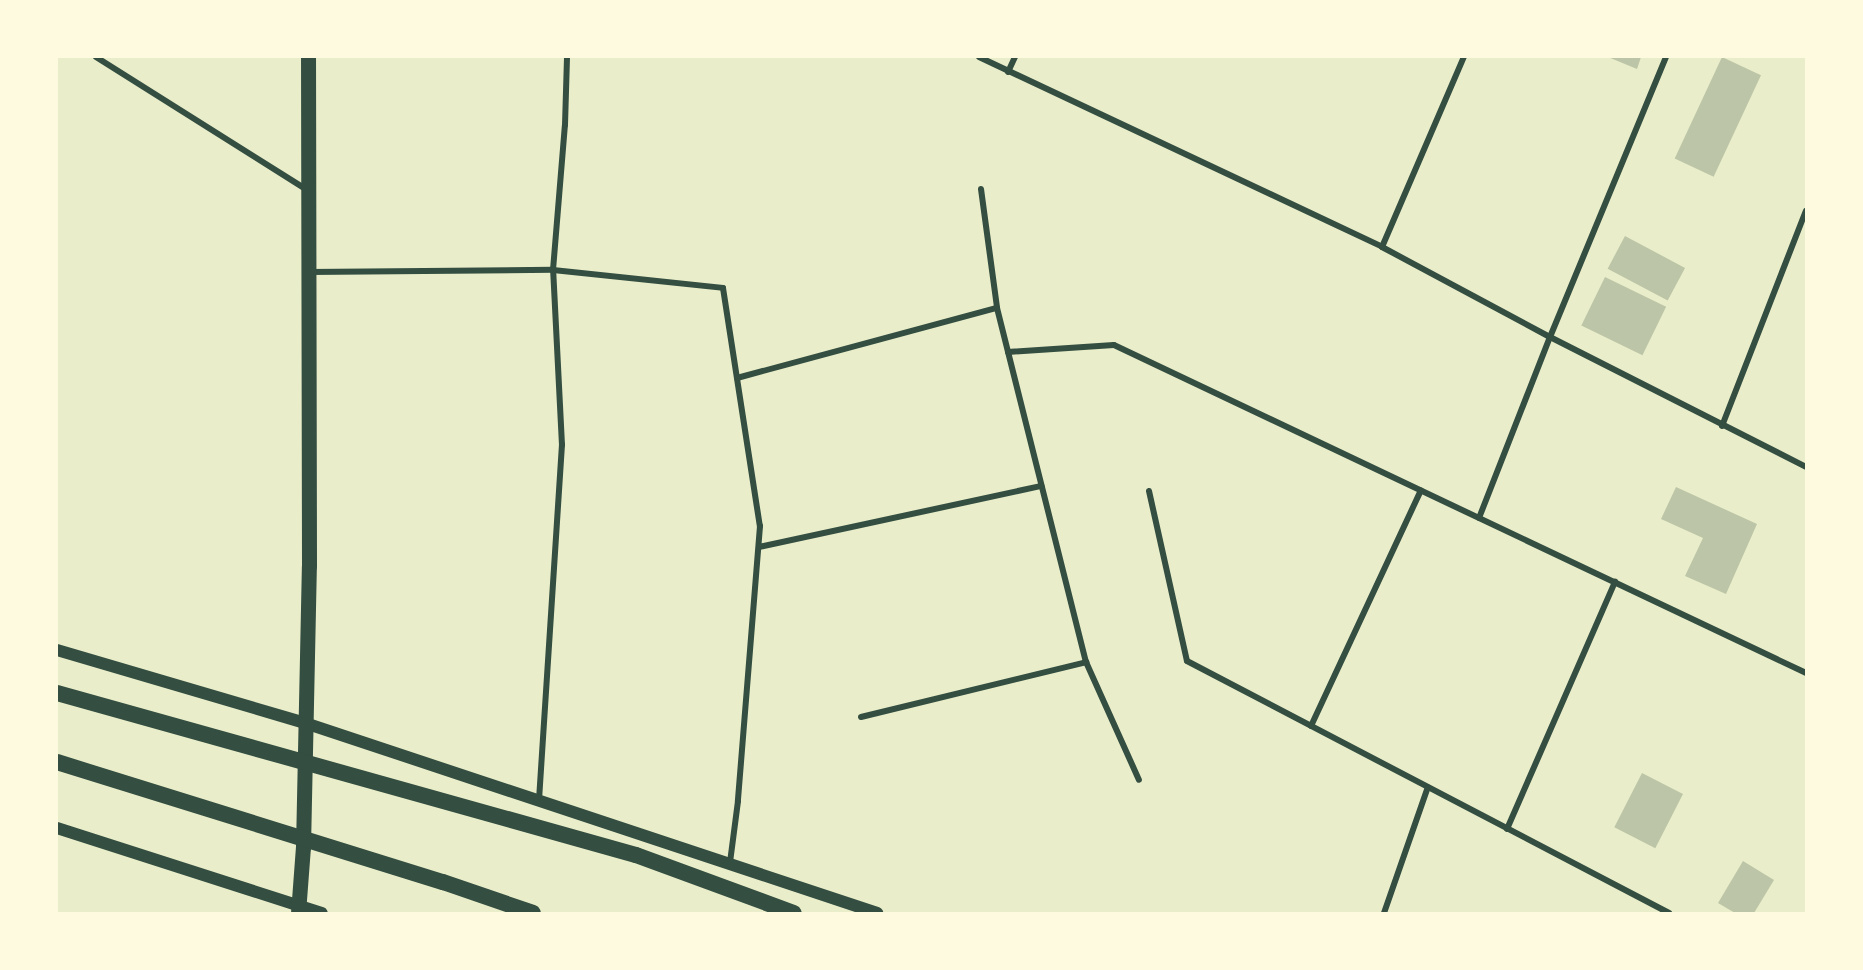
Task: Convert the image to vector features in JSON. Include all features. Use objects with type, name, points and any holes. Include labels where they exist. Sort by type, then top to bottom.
[{"type":"highway","points":[[57,693],[636,855],[794,913]]},
{"type":"highway","points":[[57,762],[443,882],[533,913]]},
{"type":"main road","points":[[298,909],[303,847],[309,566],[308,57]]},
{"type":"main road","points":[[57,650],[305,723],[877,913]]},
{"type":"main road","points":[[57,828],[298,909],[322,913]]},
{"type":"street","points":[[96,57],[309,190]]},
{"type":"street","points":[[539,800],[562,445],[553,270],[565,125],[567,57]]},
{"type":"street","points":[[979,57],[1382,247],[1550,337],[1806,467]]},
{"type":"street","points":[[1008,72],[1015,57]]},
{"type":"street","points":[[1382,247],[1464,57]]},
{"type":"street","points":[[1479,518],[1550,337],[1666,57]]},
{"type":"street","points":[[981,189],[996,308],[1086,662],[1139,780]]},
{"type":"street","points":[[1722,426],[1806,211]]},
{"type":"street","points":[[309,272],[553,270],[723,288],[760,526],[738,801],[730,863]]},
{"type":"street","points":[[737,378],[996,308]]},
{"type":"street","points":[[1008,352],[1114,345],[1806,673]]},
{"type":"street","points":[[759,547],[1042,486]]},
{"type":"street","points":[[1311,726],[1421,490]]},
{"type":"street","points":[[1149,491],[1187,661],[1669,913]]},
{"type":"street","points":[[1508,829],[1615,582]]},
{"type":"street","points":[[861,717],[1086,662]]},
{"type":"street","points":[[1384,913],[1428,787]]},
{"type":"building","points":[[1608,57],[1641,57],[1637,69]]},
{"type":"building","points":[[1722,57],[1761,75],[1714,177],[1675,159]]},
{"type":"building","points":[[1625,236],[1685,268],[1668,301],[1608,269]]},
{"type":"building","points":[[1605,277],[1666,307],[1642,355],[1581,326]]},
{"type":"building","points":[[1676,487],[1757,524],[1726,594],[1685,576],[1703,538],[1661,519]]},
{"type":"building","points":[[1642,773],[1683,794],[1655,848],[1614,827]]},
{"type":"building","points":[[1743,861],[1774,880],[1754,913],[1735,913],[1718,903]]}]
